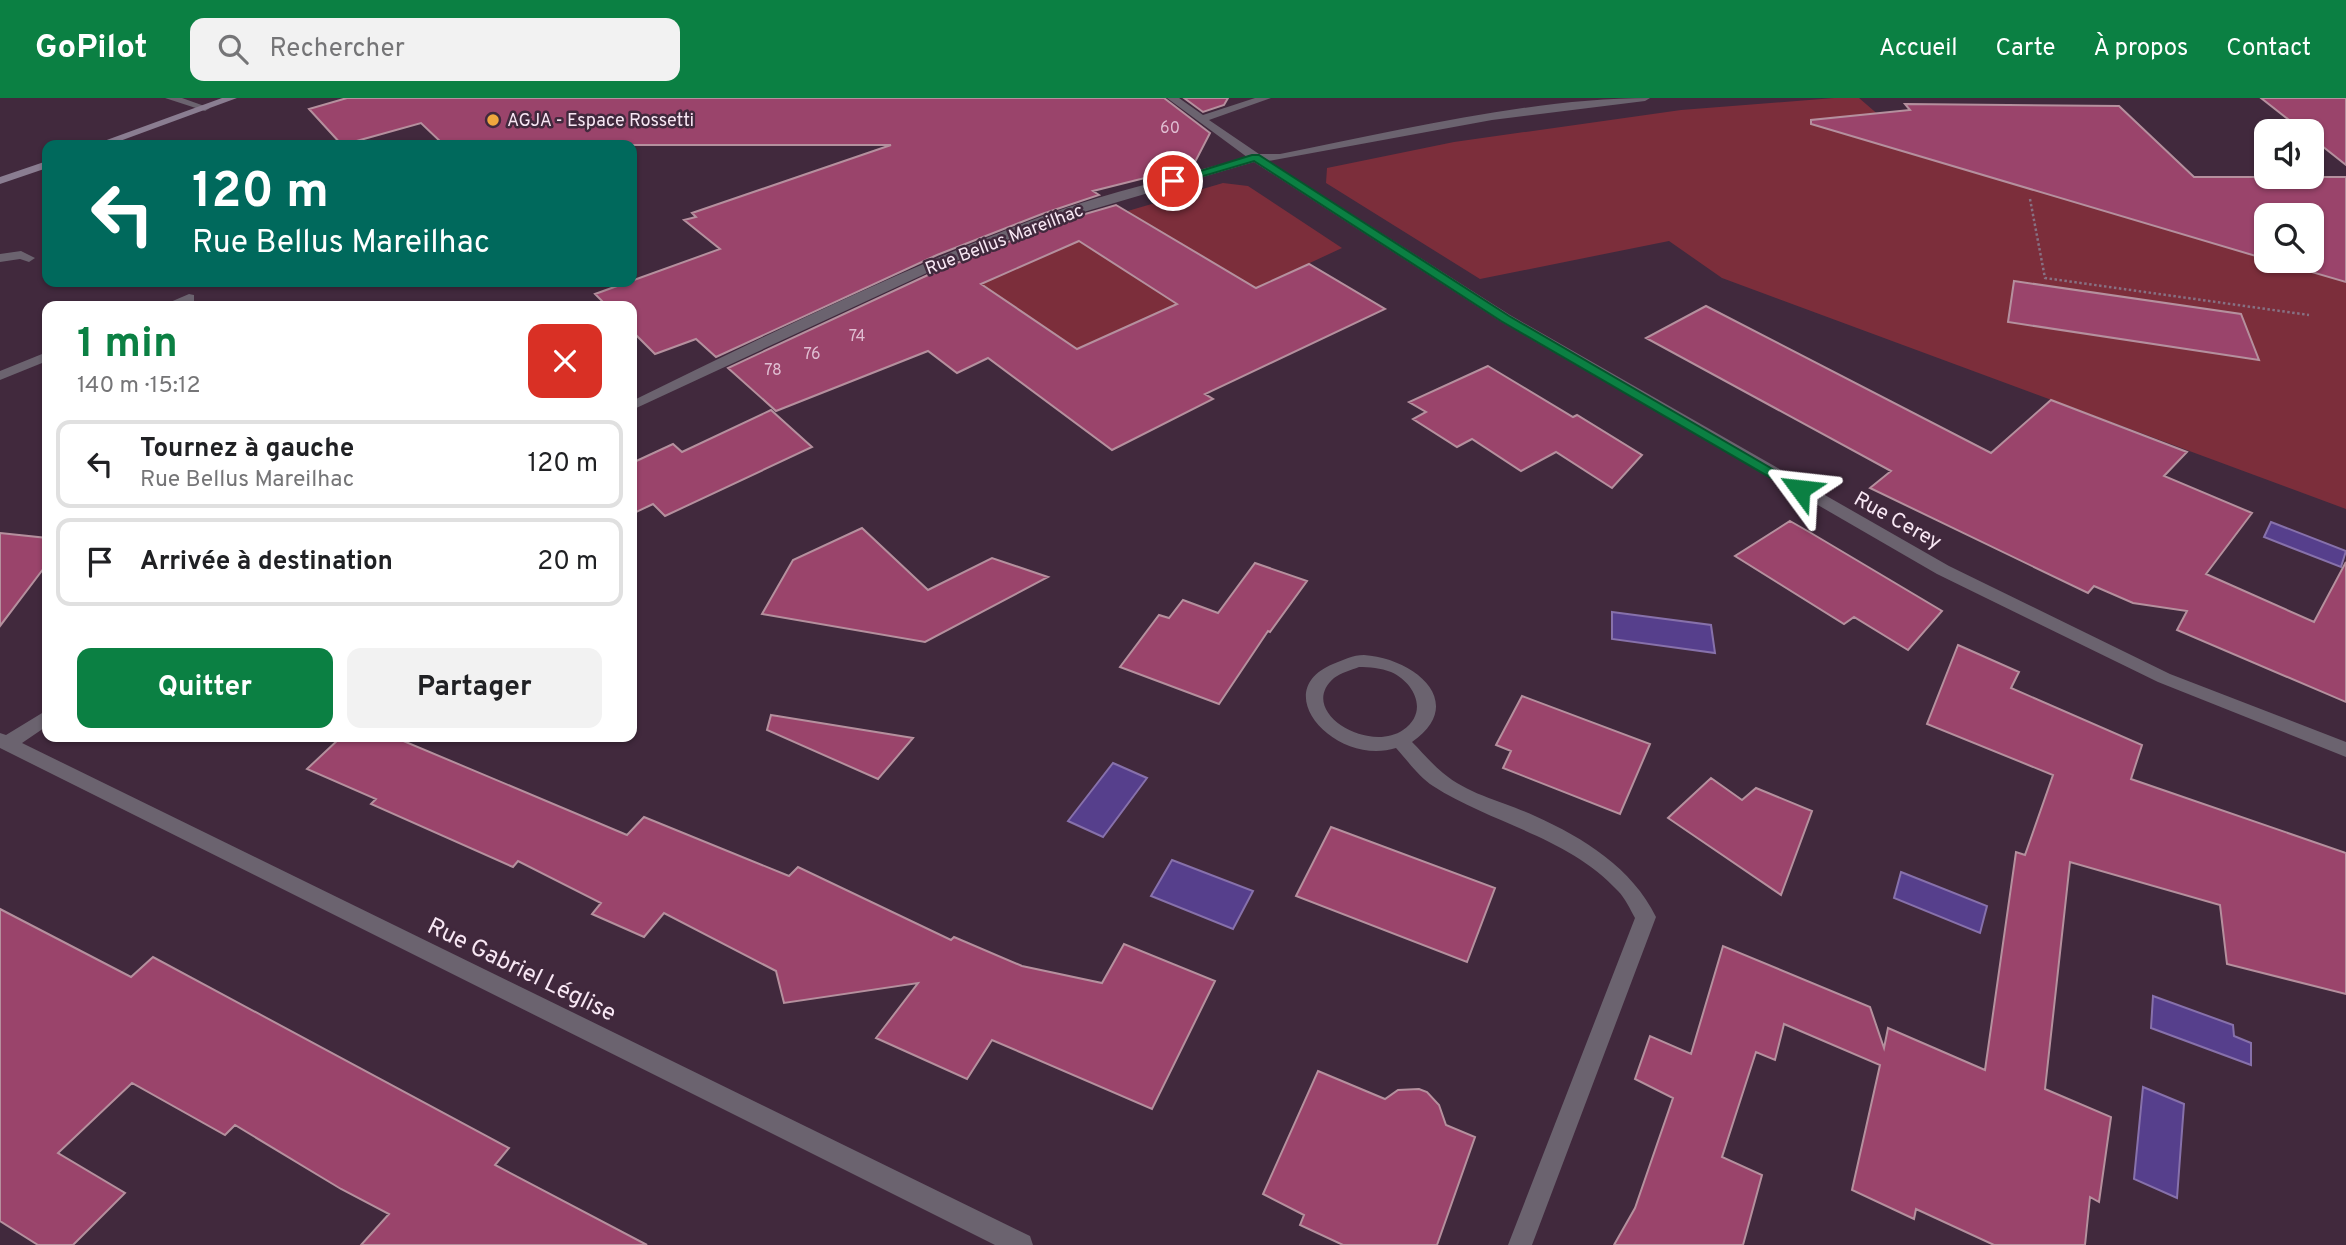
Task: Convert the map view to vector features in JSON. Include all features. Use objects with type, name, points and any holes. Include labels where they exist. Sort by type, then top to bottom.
[{"type":"main road","points":[[113,140],[233,98]]},
{"type":"main road","points":[[0,181],[42,166]]},
{"type":"street","points":[[170,98],[205,108]]},
{"type":"street","name":"Rue Cerey","points":[[1172,98],[1255,158],[1505,318],[1942,570],[2164,678],[2346,750]]},
{"type":"street","points":[[1199,118],[1266,98]]},
{"type":"street","name":"Rue Bellus Mareilhac","points":[[637,404],[782,333],[925,269],[1049,218],[1255,158],[1280,157],[1492,117],[1645,98]]},
{"type":"street","points":[[0,258],[21,255],[29,258]]},
{"type":"street","points":[[181,301],[189,298]]},
{"type":"street","points":[[0,376],[42,358]]},
{"type":"street","points":[[1357,661],[1375,661],[1408,673],[1419,683],[1426,696],[1427,709],[1419,727],[1400,741],[1371,744],[1342,737],[1327,727],[1317,713],[1313,699],[1316,685],[1325,674],[1339,666],[1357,661]]},
{"type":"street","points":[[3,742],[42,720]]},
{"type":"street","points":[[1400,741],[1437,779],[1478,802],[1528,821],[1583,851],[1626,885],[1646,917],[1520,1245]]},
{"type":"street","name":"Rue Gabriel Léglise","points":[[3,742],[1021,1245]]},
{"type":"path","points":[[2030,199],[2045,278],[2309,316]]},
{"type":"shaded area","points":[[1859,98],[1903,136],[2254,238],[2254,273],[2324,273],[2324,260],[2346,266],[2346,509],[1722,278],[1669,241],[1480,279],[1326,183],[1327,168],[1454,142],[1681,110]]},
{"type":"shaded area","points":[[1223,183],[1248,186],[1342,248],[1097,362],[962,271],[1070,228]]},
{"type":"shaded area","points":[[2271,522],[2346,551],[2341,567],[2264,537]]},
{"type":"shaded area","points":[[1612,612],[1711,625],[1715,653],[1612,639]]},
{"type":"shaded area","points":[[1113,763],[1147,778],[1103,837],[1068,821]]},
{"type":"shaded area","points":[[1172,860],[1253,891],[1233,929],[1151,896]]},
{"type":"shaded area","points":[[1901,872],[1987,906],[1980,933],[1894,898]]},
{"type":"shaded area","points":[[2153,996],[2233,1025],[2234,1036],[2251,1043],[2251,1065],[2151,1028]]},
{"type":"shaded area","points":[[2143,1087],[2184,1104],[2177,1198],[2134,1179]]},
{"type":"building","points":[[347,98],[1164,98],[1210,133],[1193,166],[1093,191],[1099,195],[937,255],[716,357],[696,339],[655,354],[637,336],[637,301],[602,301],[595,294],[614,287],[637,287],[637,279],[720,249],[684,220],[696,217],[692,213],[891,145],[637,145],[637,140],[439,140],[421,123],[360,140],[337,140],[309,109]]},
{"type":"building","points":[[1184,98],[1228,98],[1224,105],[1203,112]]},
{"type":"building","points":[[2261,98],[2346,98],[2346,165],[2324,148],[2324,119],[2288,119]]},
{"type":"building","points":[[1905,104],[2119,106],[2194,177],[2254,177],[2254,189],[2324,189],[2324,177],[2346,177],[2346,282],[2315,273],[2324,273],[2324,203],[2254,203],[2254,255],[1811,124],[1811,120],[1910,110]]},
{"type":"building","points":[[1116,205],[1256,288],[1309,264],[1385,309],[1205,394],[1213,399],[1112,450],[988,358],[957,373],[928,351],[776,411],[728,368],[930,274],[1054,223]],"holes":[[[1079,241],[1177,304],[1077,349],[981,284]]]},
{"type":"building","points":[[2014,281],[2241,314],[2259,360],[2008,322]]},
{"type":"building","points":[[1706,306],[1991,453],[2051,400],[2187,452],[2164,476],[2252,513],[2206,574],[2314,622],[2346,562],[2346,702],[2177,630],[2187,611],[2133,603],[2094,586],[2088,593],[1870,488],[1891,471],[1646,338]]},
{"type":"building","points":[[1488,366],[1573,417],[1577,415],[1642,455],[1612,488],[1556,452],[1521,471],[1472,439],[1457,447],[1413,419],[1426,412],[1409,402]]},
{"type":"building","points":[[771,410],[812,447],[665,516],[653,504],[637,512],[637,461],[673,444],[682,452]]},
{"type":"building","points":[[1790,521],[1942,611],[1908,650],[1854,617],[1844,624],[1735,556]]},
{"type":"building","points":[[862,528],[928,590],[992,558],[1048,577],[925,642],[762,614],[793,560]]},
{"type":"building","points":[[0,533],[42,537],[42,571],[0,626]]},
{"type":"building","points":[[1255,563],[1307,581],[1270,632],[1268,631],[1219,704],[1120,667],[1159,615],[1169,618],[1183,600],[1218,613]]},
{"type":"building","points":[[1958,645],[2019,672],[2011,688],[2142,745],[2131,779],[2346,853],[2346,994],[2227,964],[2220,905],[2070,862],[2045,1089],[2111,1117],[2099,1202],[2090,1197],[2085,1245],[1994,1245],[1916,1209],[1914,1219],[1852,1190],[1880,1065],[1784,1024],[1775,1060],[1756,1052],[1722,1157],[1762,1175],[1743,1245],[1614,1245],[1635,1208],[1673,1098],[1635,1079],[1650,1036],[1691,1054],[1723,946],[1870,1007],[1884,1048],[1888,1028],[1985,1070],[2016,852],[2025,855],[2053,775],[1927,724]]},
{"type":"building","points":[[1522,696],[1650,744],[1620,814],[1503,768],[1511,751],[1496,745]]},
{"type":"building","points":[[771,715],[913,738],[878,779],[767,730]]},
{"type":"building","points":[[336,742],[406,742],[627,835],[644,817],[789,876],[798,867],[951,940],[954,937],[1022,966],[1102,983],[1124,944],[1215,981],[1152,1109],[992,1040],[967,1079],[876,1038],[918,983],[784,1003],[776,971],[664,913],[644,937],[592,914],[601,903],[518,861],[513,867],[371,804],[376,799],[307,769]]},
{"type":"building","points":[[1711,778],[1742,800],[1756,788],[1812,811],[1781,895],[1668,818]]},
{"type":"building","points":[[1331,827],[1495,888],[1467,962],[1296,896]]},
{"type":"building","points":[[0,909],[131,977],[153,957],[509,1148],[495,1165],[647,1245],[361,1245],[389,1214],[341,1189],[235,1125],[225,1135],[132,1083],[58,1153],[125,1193],[73,1245],[38,1245],[0,1221]]},
{"type":"building","points":[[1318,1071],[1385,1099],[1398,1090],[1419,1089],[1427,1092],[1439,1105],[1446,1125],[1475,1137],[1437,1245],[1343,1245],[1300,1225],[1304,1215],[1263,1194]]},
{"type":"place","name":"AGJA - Espace Rossetti","points":[[493,120]]},
{"type":"route","points":[[1173,181],[1255,158],[1505,318],[1800,489]]}]
